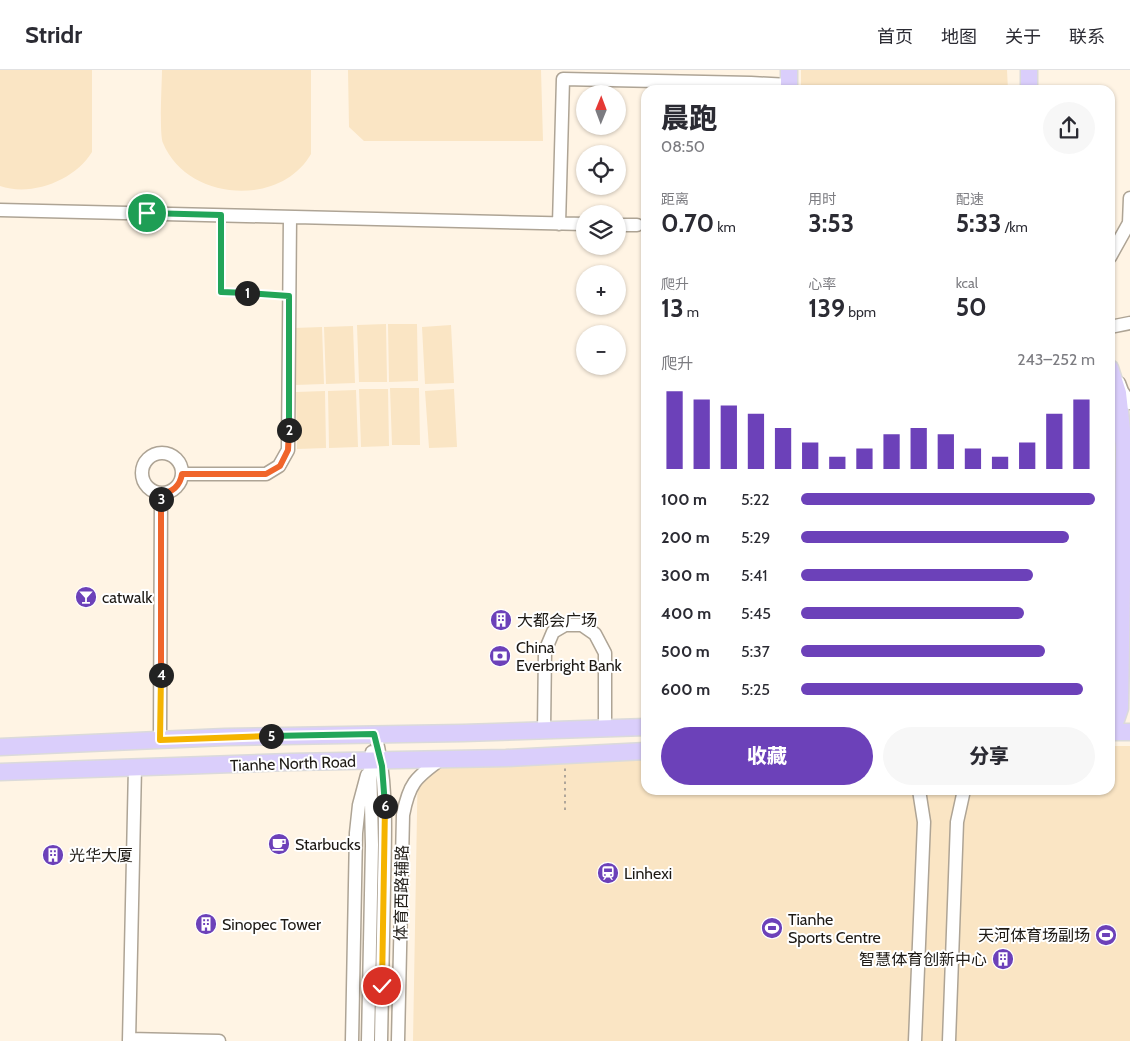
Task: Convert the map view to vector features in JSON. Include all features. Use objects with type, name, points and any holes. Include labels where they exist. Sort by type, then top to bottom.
[{"type":"main road","points":[[1029,70],[1029,85]]},
{"type":"main road","points":[[1115,384],[1118,393],[1124,448],[1120,708],[1115,720]]},
{"type":"main road","name":"Tianhe North Road","points":[[0,747],[160,740],[641,727]]},
{"type":"main road","points":[[1115,730],[1130,732]]},
{"type":"main road","points":[[289,736],[290,762]]},
{"type":"main road","name":"Tianhe North Road","points":[[0,772],[290,762],[440,760],[641,751]]},
{"type":"street","points":[[559,224],[563,75],[751,83],[789,82]]},
{"type":"street","points":[[1115,248],[1129,223],[1130,198]]},
{"type":"street","points":[[0,210],[576,224]]},
{"type":"street","points":[[182,474],[266,474],[280,466],[288,450],[290,217]]},
{"type":"street","points":[[626,225],[637,226]]},
{"type":"street","points":[[1115,326],[1130,323]]},
{"type":"street","points":[[1115,374],[1122,391],[1130,403]]},
{"type":"street","points":[[158,454],[171,455],[180,464],[182,474],[180,483],[176,488],[161,493],[152,491],[143,480],[143,467],[146,461],[158,454]]},
{"type":"street","points":[[160,740],[161,493]]},
{"type":"street","points":[[544,730],[545,651],[553,632],[565,626],[582,625],[596,634],[605,653],[605,728]]},
{"type":"street","points":[[368,1041],[372,838],[376,761],[374,734]]},
{"type":"street","name":"体育西路辅路","points":[[398,1041],[403,815],[406,800],[416,779],[440,760]]},
{"type":"street","points":[[352,1041],[356,833],[359,805],[376,761]]},
{"type":"street","points":[[376,761],[384,784],[385,828],[381,1041]]},
{"type":"street","points":[[135,767],[129,1040],[220,1041]]},
{"type":"street","points":[[915,1041],[924,822],[920,795]]},
{"type":"street","points":[[949,1041],[957,822],[963,795]]},
{"type":"path","points":[[221,215],[221,292],[289,296]]},
{"type":"path","points":[[565,764],[565,810]]},
{"type":"shaded area","points":[[0,70],[92,70],[92,152],[75,171],[52,184],[39,187],[12,189],[0,186]]},
{"type":"shaded area","points":[[162,70],[311,70],[311,154],[297,171],[278,183],[257,190],[234,190],[212,186],[192,177],[175,162],[163,143],[161,119]]},
{"type":"shaded area","points":[[348,70],[541,70],[543,141],[364,141],[349,127]]},
{"type":"shaded area","points":[[801,70],[1007,70],[1008,85],[801,85]]},
{"type":"shaded area","points":[[386,324],[387,382],[359,382],[357,325]]},
{"type":"shaded area","points":[[388,324],[417,324],[418,381],[389,382]]},
{"type":"shaded area","points":[[451,325],[454,383],[425,384],[422,327]]},
{"type":"shaded area","points":[[353,326],[355,383],[326,384],[324,327]]},
{"type":"shaded area","points":[[322,327],[324,384],[295,385],[294,328]]},
{"type":"shaded area","points":[[390,388],[419,388],[420,445],[392,445]]},
{"type":"shaded area","points":[[359,389],[388,389],[389,446],[361,447]]},
{"type":"shaded area","points":[[454,389],[457,447],[429,448],[425,391]]},
{"type":"shaded area","points":[[356,390],[358,447],[329,448],[328,391]]},
{"type":"shaded area","points":[[325,391],[326,448],[297,449],[296,392]]},
{"type":"shaded area","name":"Tianhe Sports Centre","points":[[1115,746],[1130,746],[1130,1041],[413,1041],[418,756],[641,753],[641,795],[1115,795]]},
{"type":"place","name":"catwalk","points":[[86,597]]},
{"type":"place","name":"大都会广场","points":[[501,620]]},
{"type":"place","name":"China Everbright Bank","points":[[500,656]]},
{"type":"place","name":"Starbucks","points":[[279,844]]},
{"type":"place","name":"光华大厦","points":[[53,855]]},
{"type":"place","name":"Linhexi","points":[[608,873]]},
{"type":"place","name":"Sinopec Tower","points":[[206,924]]},
{"type":"place","name":"Tianhe Sports Centre","points":[[772,928]]},
{"type":"place","name":"天河体育场副场","points":[[1106,935]]},
{"type":"place","name":"智慧体育创新中心","points":[[1003,959]]},
{"type":"route","points":[[147,213],[221,215],[221,292],[289,296],[288,450],[280,466],[266,474],[182,474],[180,483],[176,488],[161,493],[160,740],[374,734],[380,754],[384,784],[382,986]]}]
